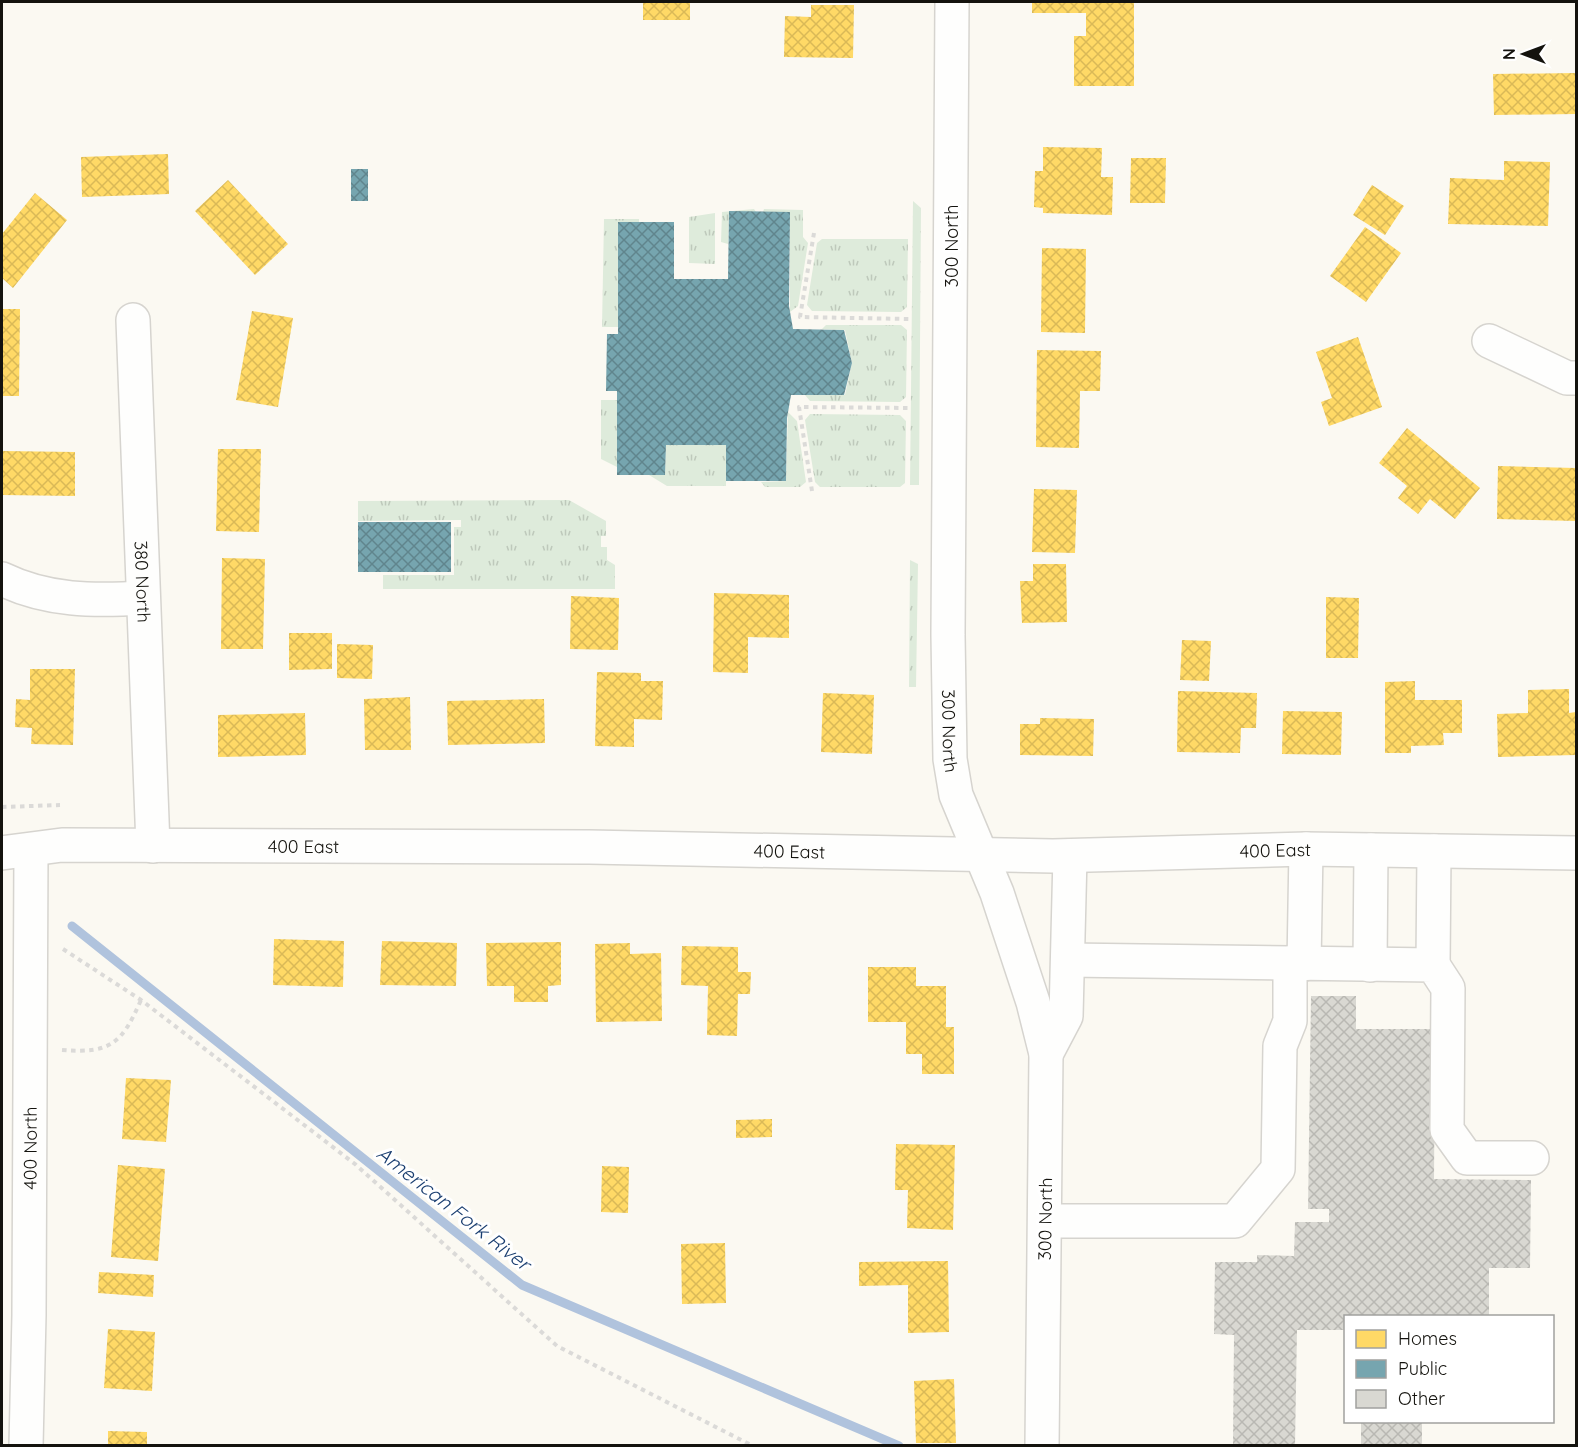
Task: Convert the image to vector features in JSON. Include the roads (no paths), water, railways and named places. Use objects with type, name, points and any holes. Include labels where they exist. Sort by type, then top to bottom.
[{"type":"street","name":"300 North","points":[[952,2],[948,720],[950,759],[956,795],[982,855],[1033,1002],[1046,1054],[1042,1446]]},
{"type":"street","name":"380 North","points":[[133,320],[153,846]]},
{"type":"street","points":[[1489,341],[1567,378],[1576,378]]},
{"type":"street","points":[[2,579],[20,588],[61,598],[143,598]]},
{"type":"street","name":"400 East","points":[[16,851],[62,845],[589,847],[1070,856],[1306,849],[1576,853]]},
{"type":"street","points":[[1045,1221],[1235,1221],[1278,1169],[1280,1046],[1290,1021],[1306,849]]},
{"type":"street","points":[[1370,965],[1371,850]]},
{"type":"street","name":"400 North","points":[[16,851],[29,1315],[26,1446]]},
{"type":"street","points":[[1434,851],[1433,965],[1448,988],[1447,1130],[1467,1158],[1532,1158]]},
{"type":"street","points":[[1046,1054],[1066,1016],[1070,856]]},
{"type":"street","points":[[1068,960],[1433,965]]},
{"type":"waterway","name":"American Fork River","points":[[72,926],[522,1285],[899,1446]]}]
